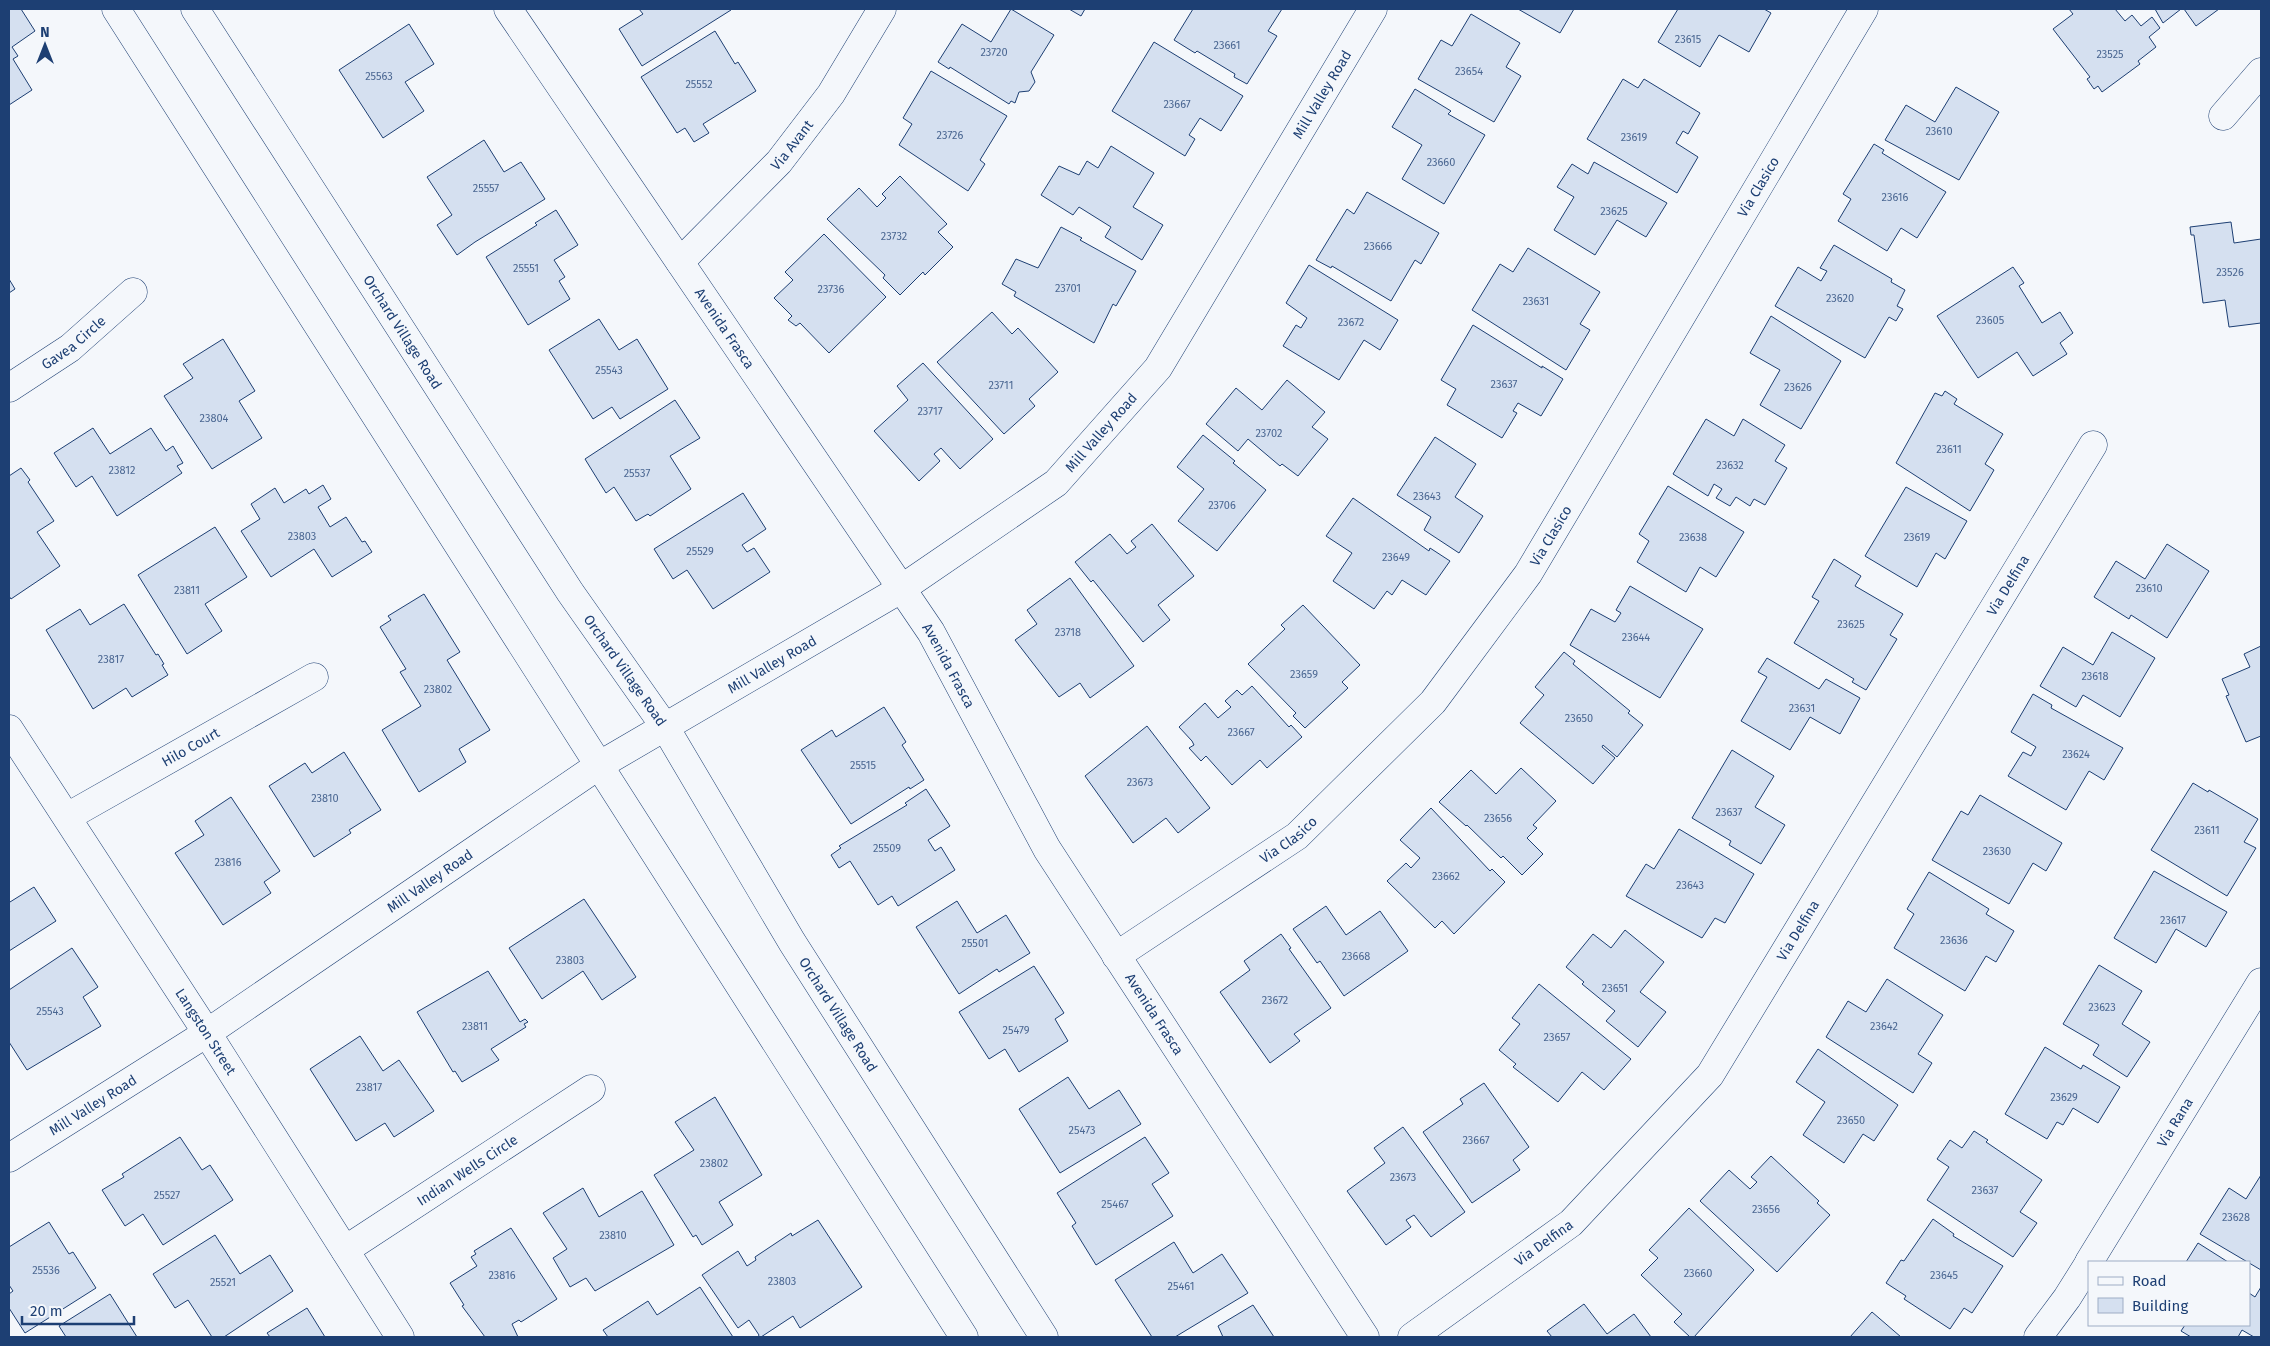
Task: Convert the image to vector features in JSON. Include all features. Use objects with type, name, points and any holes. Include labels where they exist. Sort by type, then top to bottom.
[{"type":"street","points":[[116,9],[964,1337]]},
{"type":"street","name":"Orchard Village Road","points":[[195,9],[570,592],[665,727],[792,942],[1044,1337]]},
{"type":"street","name":"Avenida Frasca","points":[[508,9],[931,632],[1048,849],[1365,1337]]},
{"type":"street","name":"Via Avant","points":[[680,262],[780,162],[831,94],[882,9]]},
{"type":"street","name":"Mill Valley Road","points":[[9,1158],[207,1033],[598,766],[900,589],[1056,483],[1158,368],[1373,9]]},
{"type":"street","name":"Via Clasico","points":[[1116,956],[1297,836],[1434,702],[1528,574],[1864,9]]},
{"type":"street","points":[[2222,116],[2261,72]]},
{"type":"street","name":"Gavea Circle","points":[[9,388],[70,348],[133,292]]},
{"type":"street","name":"Via Delfina","points":[[1412,1337],[1571,1223],[1710,1075],[2093,445]]},
{"type":"street","name":"Hilo Court","points":[[67,817],[314,677]]},
{"type":"street","name":"Langston Street","points":[[9,729],[207,1033],[400,1337]]},
{"type":"street","name":"Via Rana","points":[[2090,1261],[2261,982]]},
{"type":"street","name":"Indian Wells Circle","points":[[345,1250],[591,1089]]},
{"type":"street","name":"Via Rana","points":[[2038,1337],[2088,1263]]},
{"type":"building","points":[[9,9],[21,9],[35,31],[12,47],[18,56],[13,59],[32,90],[9,105]]},
{"type":"building","points":[[639,9],[731,10],[642,66],[619,29],[643,14]]},
{"type":"building","points":[[1011,9],[1054,35],[1031,72],[1035,82],[1029,91],[1019,92],[1015,103],[1011,101],[1009,104],[950,67],[949,69],[938,62],[962,24],[991,42]]},
{"type":"building","points":[[1069,9],[1085,9],[1081,16]]},
{"type":"building","points":[[1193,9],[1282,9],[1268,31],[1277,36],[1247,84],[1234,77],[1235,74],[1197,51],[1195,53],[1174,40]]},
{"type":"building","points":[[1518,9],[1574,9],[1560,33]]},
{"type":"building","points":[[1678,9],[1764,9],[1771,13],[1749,52],[1719,35],[1700,67],[1658,42]]},
{"type":"building","points":[[2069,9],[2115,9],[2125,21],[2132,15],[2141,26],[2152,17],[2160,28],[2149,37],[2156,47],[2138,61],[2140,64],[2102,92],[2098,86],[2094,89],[2087,79],[2090,77],[2053,29],[2073,14]]},
{"type":"building","points":[[2155,9],[2181,9],[2163,23]]},
{"type":"building","points":[[2184,9],[2219,9],[2196,26]]},
{"type":"building","points":[[1471,14],[1520,43],[1506,67],[1521,76],[1494,122],[1418,79],[1441,40],[1452,46]]},
{"type":"building","points":[[409,24],[434,64],[405,82],[424,111],[383,138],[339,70]]},
{"type":"building","points":[[715,31],[735,64],[738,62],[756,91],[703,124],[709,133],[694,142],[685,128],[677,133],[641,77]]},
{"type":"building","points":[[1154,42],[1243,96],[1221,131],[1200,118],[1189,135],[1195,139],[1185,156],[1112,111]]},
{"type":"building","points":[[931,71],[1007,116],[980,160],[985,164],[968,191],[899,145],[912,124],[903,118]]},
{"type":"building","points":[[1623,79],[1638,88],[1644,79],[1700,113],[1688,134],[1683,131],[1676,143],[1698,157],[1677,193],[1587,139]]},
{"type":"building","points":[[1956,87],[1999,112],[1959,180],[1885,140],[1906,105],[1935,122]]},
{"type":"building","points":[[1415,89],[1451,111],[1448,114],[1485,135],[1444,204],[1402,179],[1422,145],[1392,127]]},
{"type":"building","points":[[484,140],[504,172],[521,162],[545,199],[457,255],[437,225],[452,215],[427,177]]},
{"type":"building","points":[[1874,144],[1884,150],[1882,153],[1946,192],[1917,238],[1901,228],[1887,251],[1838,221],[1851,199],[1843,194]]},
{"type":"building","points":[[1111,146],[1154,173],[1133,207],[1163,225],[1142,260],[1105,237],[1111,227],[1079,207],[1073,215],[1041,195],[1059,166],[1079,175],[1087,161],[1098,168]]},
{"type":"building","points":[[1594,162],[1667,203],[1646,237],[1617,220],[1595,255],[1554,230],[1574,197],[1557,187],[1572,164],[1588,174]]},
{"type":"building","points":[[900,176],[947,224],[938,232],[953,247],[925,275],[923,272],[900,295],[883,278],[885,275],[827,219],[859,188],[877,207],[886,198],[882,194]]},
{"type":"building","points":[[1367,192],[1439,233],[1421,264],[1415,260],[1391,301],[1332,266],[1331,268],[1316,260],[1347,209],[1354,214]]},
{"type":"building","points":[[556,210],[578,245],[554,260],[565,277],[559,281],[570,299],[528,325],[486,257],[537,225],[535,223]]},
{"type":"building","points":[[2231,222],[2234,243],[2261,239],[2261,323],[2229,327],[2225,300],[2203,303],[2194,235],[2191,235],[2190,227]]},
{"type":"building","points":[[1061,227],[1082,238],[1080,240],[1136,271],[1116,306],[1113,304],[1094,343],[1014,296],[1016,292],[1002,284],[1016,259],[1038,268]]},
{"type":"building","points":[[824,234],[886,297],[829,353],[800,323],[796,326],[788,320],[792,316],[774,298],[793,280],[785,272]]},
{"type":"building","points":[[1834,245],[1892,279],[1891,282],[1905,290],[1897,306],[1903,309],[1896,321],[1889,317],[1865,358],[1775,306],[1798,267],[1821,281],[1827,271],[1820,268]]},
{"type":"building","points":[[1528,248],[1600,292],[1580,324],[1590,330],[1566,370],[1472,310],[1500,264],[1513,272]]},
{"type":"building","points":[[1309,265],[1398,320],[1380,350],[1364,340],[1339,380],[1283,346],[1296,325],[1301,328],[1307,318],[1286,303]]},
{"type":"building","points":[[2013,267],[2024,283],[2019,286],[2042,323],[2060,312],[2073,333],[2060,343],[2067,354],[2033,376],[2017,352],[1978,378],[1937,316]]},
{"type":"building","points":[[9,279],[15,289],[9,293]]},
{"type":"building","points":[[992,312],[1012,334],[1018,328],[1058,372],[1029,399],[1035,406],[1004,434],[937,362]]},
{"type":"building","points":[[1771,316],[1841,361],[1801,429],[1760,405],[1780,370],[1750,353]]},
{"type":"building","points":[[599,319],[619,350],[637,339],[668,389],[620,419],[612,407],[593,419],[549,350]]},
{"type":"building","points":[[1473,325],[1563,379],[1541,416],[1518,403],[1513,411],[1517,413],[1502,438],[1447,405],[1456,389],[1441,380]]},
{"type":"building","points":[[223,339],[255,391],[239,401],[262,438],[212,469],[164,396],[193,378],[183,364]]},
{"type":"building","points":[[923,363],[993,439],[960,469],[941,448],[934,454],[940,461],[919,481],[874,431],[908,400],[897,386]]},
{"type":"building","points":[[1287,380],[1325,412],[1312,427],[1328,439],[1298,476],[1282,464],[1280,466],[1248,439],[1238,451],[1206,424],[1236,388],[1262,410]]},
{"type":"building","points":[[1945,391],[1957,399],[1954,404],[2003,434],[1985,464],[1994,470],[1970,511],[1896,463],[1935,393],[1942,396]]},
{"type":"building","points":[[675,400],[700,438],[670,456],[691,489],[650,516],[648,514],[636,521],[614,487],[606,493],[585,459]]},
{"type":"building","points":[[1706,419],[1734,436],[1743,419],[1785,445],[1775,461],[1787,468],[1765,505],[1754,499],[1750,506],[1736,497],[1730,506],[1716,498],[1722,489],[1714,484],[1708,496],[1673,474]]},
{"type":"building","points":[[93,428],[110,454],[151,428],[166,451],[173,446],[183,463],[177,466],[182,473],[117,516],[92,476],[76,487],[54,453]]},
{"type":"building","points":[[1203,435],[1266,490],[1217,551],[1178,521],[1204,489],[1177,467]]},
{"type":"building","points":[[1435,437],[1476,464],[1455,497],[1483,516],[1459,553],[1424,530],[1431,517],[1397,495]]},
{"type":"building","points":[[21,468],[54,521],[37,532],[60,566],[11,599],[9,596],[9,476]]},
{"type":"building","points":[[323,485],[331,499],[318,507],[330,527],[346,517],[362,542],[365,541],[372,552],[332,577],[314,549],[271,577],[241,531],[260,519],[251,504],[275,488],[284,503],[306,489],[309,494]]},
{"type":"building","points":[[1668,486],[1744,532],[1716,577],[1700,567],[1686,592],[1637,562],[1649,541],[1639,534]]},
{"type":"building","points":[[1906,487],[1967,521],[1945,559],[1936,553],[1917,587],[1865,556]]},
{"type":"building","points":[[743,493],[766,529],[742,545],[747,552],[754,548],[770,572],[713,609],[687,570],[673,579],[654,549]]},
{"type":"building","points":[[1353,498],[1429,551],[1430,548],[1450,561],[1426,595],[1402,580],[1392,595],[1387,591],[1374,609],[1333,581],[1352,553],[1326,536]]},
{"type":"building","points":[[1152,524],[1194,576],[1158,605],[1170,620],[1143,642],[1093,580],[1091,582],[1075,562],[1110,534],[1127,554],[1136,547],[1131,541]]},
{"type":"building","points":[[215,527],[247,577],[205,604],[222,631],[187,654],[138,575]]},
{"type":"building","points":[[2167,544],[2209,571],[2167,638],[2131,615],[2129,619],[2094,597],[2116,561],[2145,579]]},
{"type":"building","points":[[1834,559],[1861,576],[1855,586],[1903,614],[1890,635],[1897,639],[1866,690],[1852,682],[1854,679],[1794,643],[1819,601],[1812,597]]},
{"type":"building","points":[[1070,578],[1134,666],[1090,698],[1080,683],[1059,697],[1015,640],[1037,624],[1027,610]]},
{"type":"building","points":[[1630,586],[1703,629],[1660,698],[1570,645],[1591,609],[1615,622],[1621,613],[1616,610]]},
{"type":"building","points":[[424,594],[460,652],[447,660],[490,730],[459,749],[466,762],[419,792],[382,730],[421,706],[400,672],[406,669],[380,627],[391,620],[388,616]]},
{"type":"building","points":[[124,604],[156,655],[158,654],[168,675],[132,697],[126,688],[93,709],[46,630],[80,609],[90,625]]},
{"type":"building","points":[[1303,605],[1360,665],[1342,682],[1348,688],[1305,728],[1293,716],[1296,713],[1248,664],[1285,629],[1281,625]]},
{"type":"building","points":[[2112,632],[2155,658],[2120,717],[2083,695],[2076,707],[2040,686],[2063,647],[2093,665]]},
{"type":"building","points":[[2261,646],[2261,736],[2246,742],[2226,696],[2229,695],[2222,679],[2250,667],[2244,654]]},
{"type":"building","points":[[1564,652],[1575,661],[1573,664],[1630,711],[1628,713],[1643,725],[1617,757],[1603,745],[1602,747],[1615,758],[1593,784],[1520,723],[1544,695],[1535,687]]},
{"type":"building","points":[[1767,658],[1819,689],[1826,679],[1860,698],[1840,734],[1810,717],[1790,750],[1741,721],[1767,677],[1758,672]]},
{"type":"building","points":[[1252,686],[1289,727],[1291,725],[1302,737],[1267,768],[1260,760],[1232,785],[1206,756],[1201,761],[1189,748],[1194,745],[1179,727],[1205,703],[1218,718],[1231,707],[1225,701],[1237,690],[1242,695]]},
{"type":"building","points":[[2033,694],[2052,705],[2051,708],[2123,748],[2104,780],[2089,771],[2066,810],[2008,776],[2023,752],[2031,756],[2036,747],[2011,732]]},
{"type":"building","points":[[884,707],[906,742],[902,745],[924,780],[910,789],[909,787],[851,824],[801,750],[832,730],[836,737]]},
{"type":"building","points":[[1147,726],[1210,808],[1178,833],[1166,818],[1133,843],[1085,776]]},
{"type":"building","points":[[1732,750],[1774,776],[1755,807],[1785,825],[1761,864],[1729,845],[1731,841],[1692,818]]},
{"type":"building","points":[[344,752],[381,810],[349,830],[351,833],[314,857],[269,786],[305,763],[312,773]]},
{"type":"building","points":[[1521,768],[1556,801],[1533,825],[1537,828],[1527,838],[1543,854],[1522,875],[1503,856],[1501,858],[1467,825],[1439,802],[1471,770],[1496,794]]},
{"type":"building","points":[[2193,783],[2208,792],[2209,790],[2258,819],[2244,842],[2256,848],[2227,896],[2151,850]]},
{"type":"building","points":[[926,789],[950,826],[928,840],[935,851],[941,847],[955,870],[898,906],[892,896],[878,905],[850,861],[839,868],[831,855],[841,848],[839,846],[907,805],[905,803]]},
{"type":"building","points":[[1980,795],[2062,843],[2046,871],[2033,863],[2009,904],[1932,860],[1961,811],[1968,815]]},
{"type":"building","points":[[231,797],[280,871],[264,882],[271,893],[223,925],[175,853],[204,835],[195,821]]},
{"type":"building","points":[[1431,808],[1490,871],[1492,869],[1505,882],[1454,934],[1442,921],[1435,928],[1387,881],[1406,863],[1411,868],[1420,858],[1400,840]]},
{"type":"building","points":[[1679,829],[1754,874],[1725,923],[1715,918],[1702,938],[1626,896],[1646,864],[1654,869]]},
{"type":"building","points":[[2154,871],[2227,912],[2206,947],[2176,929],[2156,963],[2114,938]]},
{"type":"building","points":[[1929,872],[1989,909],[1986,914],[2014,931],[1996,962],[1986,956],[1965,991],[1894,948],[1914,914],[1907,909]]},
{"type":"building","points":[[34,887],[56,921],[9,951],[9,900],[10,902]]},
{"type":"building","points":[[584,899],[636,977],[602,1000],[583,971],[542,999],[509,948]]},
{"type":"building","points":[[957,901],[977,933],[1006,915],[1030,953],[999,972],[997,969],[959,994],[916,927]]},
{"type":"building","points":[[1326,906],[1346,935],[1380,911],[1408,951],[1344,996],[1320,961],[1317,963],[1293,929]]},
{"type":"building","points":[[1625,930],[1664,962],[1640,992],[1666,1012],[1638,1047],[1606,1021],[1615,1011],[1582,984],[1584,982],[1566,967],[1593,934],[1611,948]]},
{"type":"building","points":[[1281,934],[1291,948],[1289,949],[1331,1008],[1294,1034],[1300,1041],[1270,1063],[1220,992],[1250,970],[1244,961]]},
{"type":"building","points":[[72,948],[98,987],[83,997],[101,1026],[27,1070],[9,1042],[9,990]]},
{"type":"building","points":[[2099,965],[2142,991],[2122,1024],[2150,1042],[2127,1077],[2093,1055],[2099,1045],[2063,1024]]},
{"type":"building","points":[[1034,966],[1064,1013],[1055,1019],[1068,1041],[1019,1072],[1005,1049],[989,1059],[959,1012]]},
{"type":"building","points":[[488,971],[520,1022],[525,1019],[528,1022],[524,1024],[526,1027],[491,1049],[499,1060],[462,1082],[455,1071],[453,1072],[417,1012]]},
{"type":"building","points":[[1887,979],[1943,1015],[1918,1054],[1932,1063],[1913,1093],[1826,1037],[1848,1001],[1866,1012]]},
{"type":"building","points":[[1539,984],[1631,1059],[1604,1090],[1582,1072],[1558,1102],[1513,1067],[1516,1064],[1499,1050],[1520,1024],[1512,1018]]},
{"type":"building","points":[[360,1036],[383,1071],[399,1060],[434,1111],[394,1137],[385,1123],[356,1141],[310,1069]]},
{"type":"building","points":[[2045,1047],[2081,1069],[2083,1065],[2120,1087],[2098,1123],[2073,1108],[2063,1125],[2057,1122],[2047,1139],[2005,1114]]},
{"type":"building","points":[[1818,1049],[1898,1105],[1874,1141],[1863,1134],[1844,1163],[1803,1135],[1825,1102],[1796,1082]]},
{"type":"building","points":[[1068,1077],[1089,1109],[1119,1090],[1141,1124],[1060,1173],[1019,1109]]},
{"type":"building","points":[[1484,1083],[1529,1147],[1513,1160],[1520,1170],[1472,1203],[1423,1132],[1463,1104],[1460,1099]]},
{"type":"building","points":[[715,1097],[762,1175],[719,1202],[733,1225],[702,1245],[696,1235],[693,1237],[654,1175],[694,1150],[675,1122]]},
{"type":"building","points":[[1403,1127],[1465,1212],[1431,1237],[1414,1215],[1406,1220],[1411,1227],[1386,1245],[1347,1191],[1385,1163],[1374,1148]]},
{"type":"building","points":[[1974,1131],[1988,1140],[1986,1142],[2042,1180],[2020,1212],[2037,1223],[2013,1257],[1927,1200],[1949,1167],[1937,1159],[1950,1140],[1962,1148]]},
{"type":"building","points":[[180,1137],[202,1170],[210,1165],[233,1200],[163,1245],[143,1214],[125,1226],[102,1190],[124,1177],[122,1174]]},
{"type":"building","points":[[1145,1137],[1169,1173],[1152,1184],[1173,1216],[1096,1265],[1072,1226],[1076,1223],[1057,1193]]},
{"type":"building","points":[[1771,1156],[1819,1201],[1817,1203],[1830,1215],[1777,1272],[1700,1201],[1729,1170],[1750,1189],[1757,1182],[1751,1177]]},
{"type":"building","points":[[2261,1175],[2261,1270],[2250,1264],[2250,1261],[2246,1261],[2200,1234],[2229,1188],[2246,1199]]},
{"type":"building","points":[[583,1188],[599,1217],[642,1191],[674,1245],[595,1291],[586,1278],[570,1287],[553,1258],[567,1249],[543,1213]]},
{"type":"building","points":[[1689,1208],[1754,1270],[1694,1337],[1690,1337],[1674,1322],[1682,1314],[1641,1275],[1658,1258],[1649,1250]]},
{"type":"building","points":[[1933,1219],[1954,1234],[1953,1236],[2003,1266],[1972,1313],[1964,1308],[1950,1329],[1904,1299],[1906,1296],[1886,1283],[1901,1260],[1904,1261]]},
{"type":"building","points":[[818,1220],[862,1287],[800,1328],[793,1316],[761,1337],[758,1337],[759,1335],[749,1320],[738,1328],[702,1275],[738,1251],[747,1266],[756,1260],[755,1257],[791,1233],[792,1236]]},
{"type":"building","points":[[49,1222],[69,1254],[73,1252],[96,1288],[25,1333],[9,1308],[9,1294],[13,1291],[9,1285],[9,1247]]},
{"type":"building","points":[[511,1228],[557,1299],[521,1322],[519,1320],[512,1324],[518,1337],[485,1337],[462,1306],[464,1305],[450,1283],[477,1266],[471,1257],[476,1254],[474,1251]]},
{"type":"building","points":[[215,1235],[240,1274],[270,1255],[293,1291],[224,1337],[212,1337],[188,1300],[175,1308],[153,1274]]},
{"type":"building","points":[[1174,1242],[1193,1273],[1222,1254],[1248,1293],[1175,1337],[1152,1337],[1115,1280]]},
{"type":"building","points":[[2198,1243],[2226,1261],[2187,1261]]},
{"type":"building","points":[[700,1287],[733,1337],[608,1337],[603,1330],[648,1301],[657,1315]]},
{"type":"building","points":[[2261,1287],[2261,1337],[2254,1337],[2242,1330],[2238,1337],[2191,1337],[2181,1331],[2184,1326],[2250,1326],[2250,1294],[2255,1297]]},
{"type":"building","points":[[110,1294],[137,1337],[66,1337],[59,1326]]},
{"type":"building","points":[[1584,1304],[1607,1334],[1634,1314],[1651,1337],[1552,1337],[1547,1331]]},
{"type":"building","points":[[1253,1305],[1274,1337],[1223,1337],[1218,1326]]},
{"type":"building","points":[[307,1308],[325,1337],[270,1337],[267,1333]]},
{"type":"building","points":[[1872,1312],[1901,1337],[1850,1337]]}]
